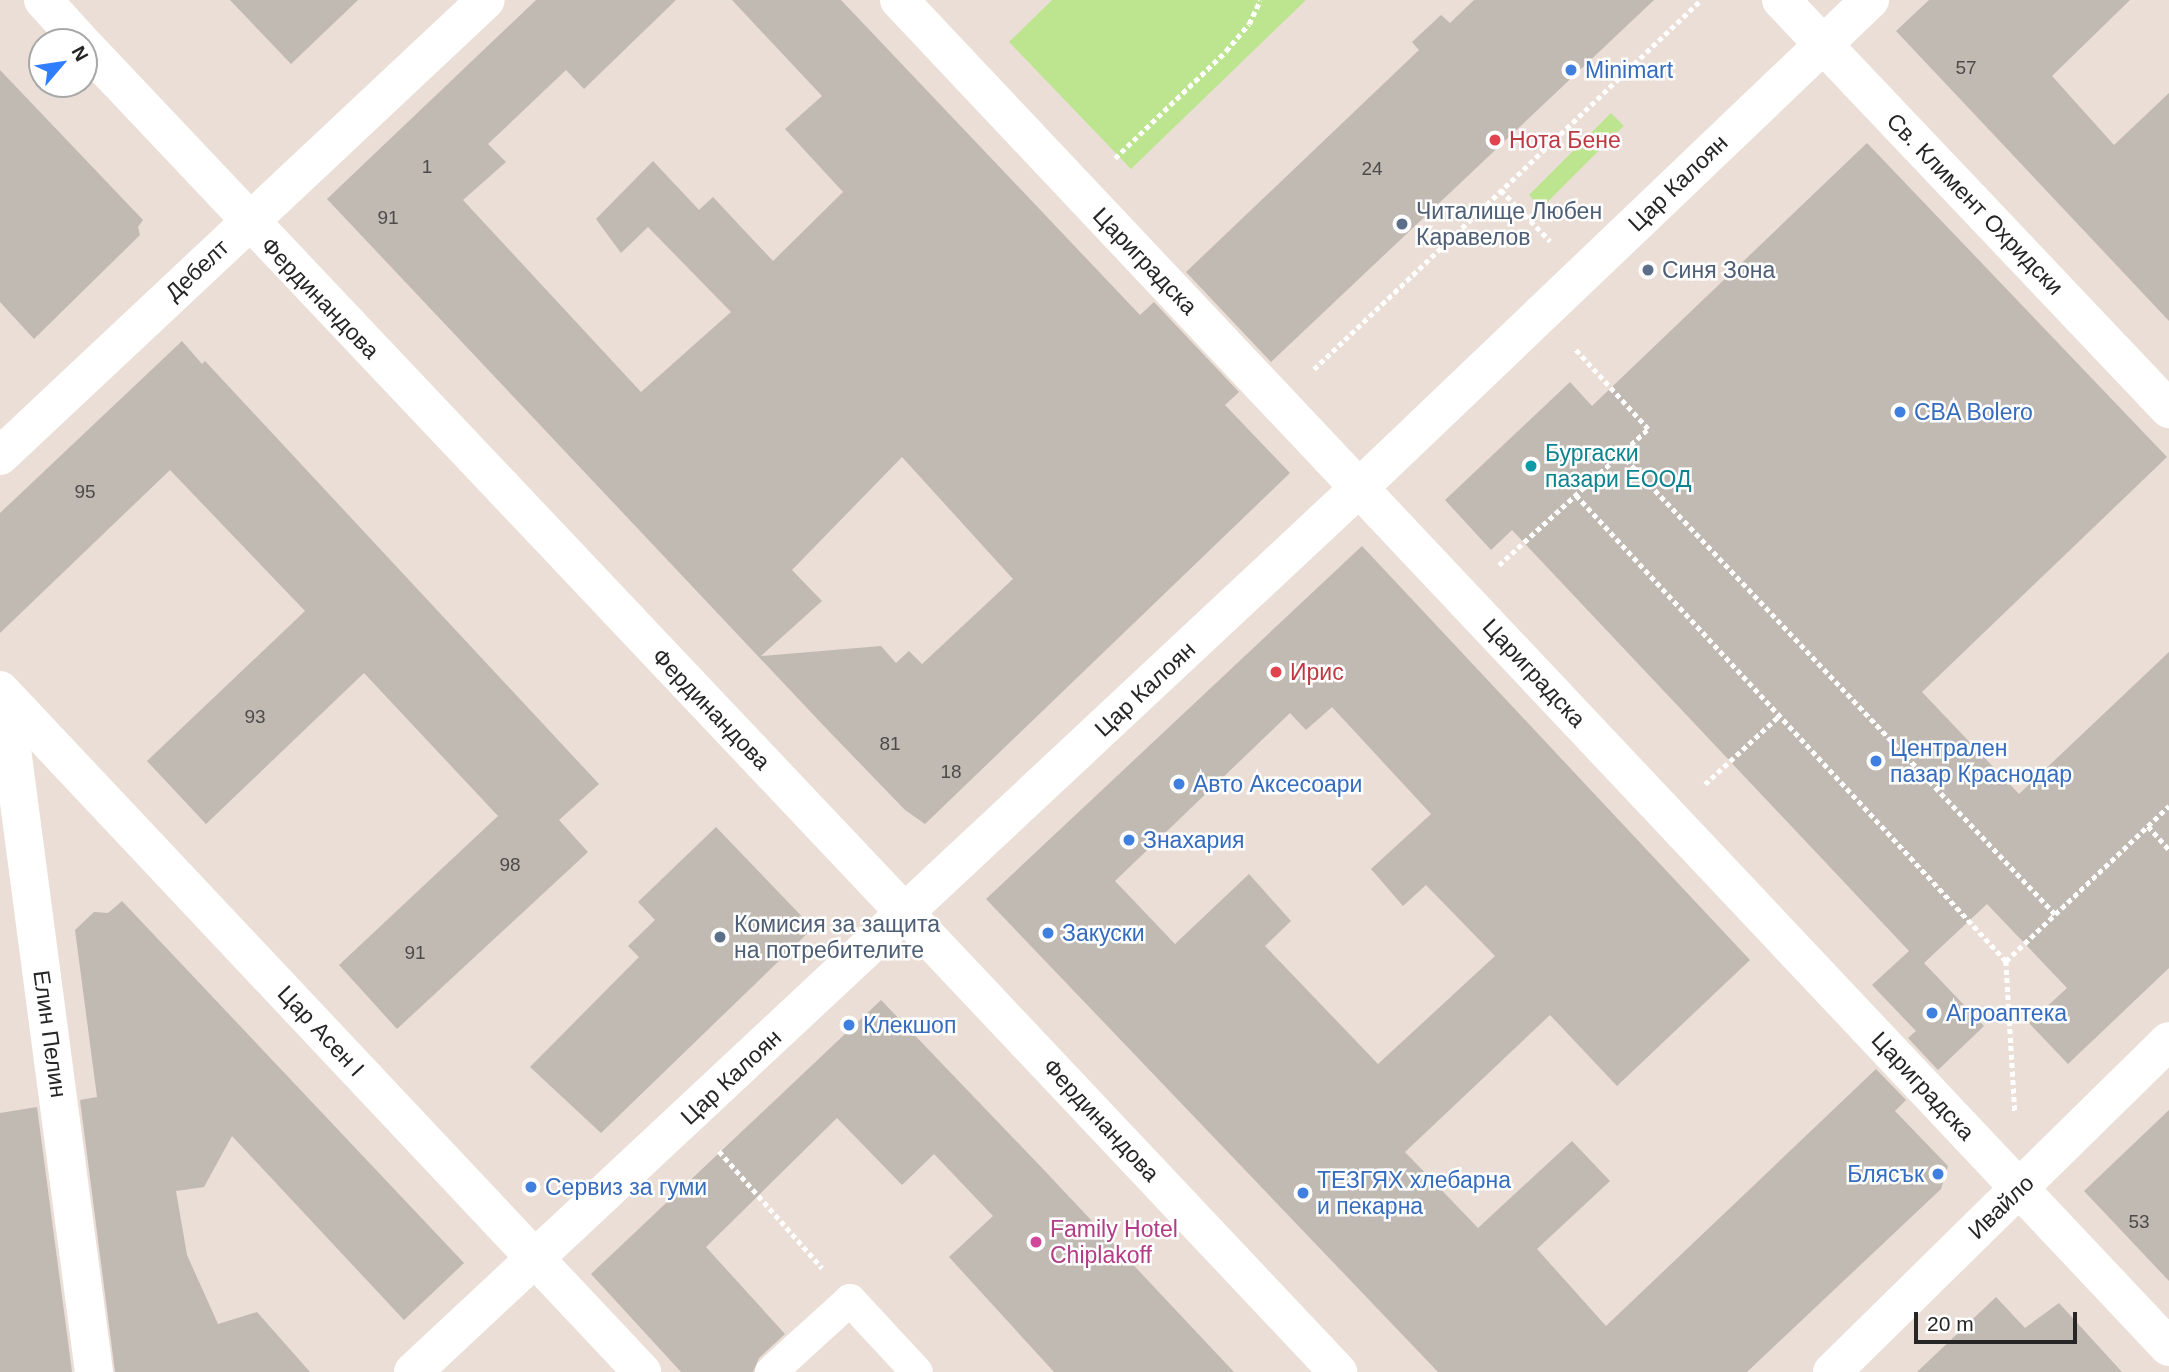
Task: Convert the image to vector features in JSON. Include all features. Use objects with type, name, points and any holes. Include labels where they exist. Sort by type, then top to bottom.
[{"type":"street","name":"Фердинандова","points":[[43,0],[69,28]]},
{"type":"street","name":"Дебелт","points":[[0,456],[486,0]]},
{"type":"street","name":"Цариградска","points":[[899,0],[1361,486],[2169,1347]]},
{"type":"street","name":"Св. Климент Охридски","points":[[1781,0],[2169,409]]},
{"type":"street","name":"Цар Калоян","points":[[413,1372],[1361,486],[1870,0]]},
{"type":"street","name":"Фердинандова","points":[[98,59],[248,223],[1338,1372]]},
{"type":"street","name":"Цар Асен I","points":[[3,693],[642,1372]]},
{"type":"street","name":"Елин Пелин","points":[[3,693],[94,1372]]},
{"type":"street","name":"Ивайло","points":[[1832,1372],[2169,1041]]},
{"type":"lane","points":[[771,1372],[850,1300],[917,1372]]},
{"type":"path","points":[[1079,192],[1226,51],[1249,24],[1260,0]]},
{"type":"path","points":[[1280,401],[1701,0]]},
{"type":"path","points":[[1501,190],[1582,275]]},
{"type":"path","points":[[1464,597],[1648,429],[1541,313]]},
{"type":"path","points":[[1620,453],[2055,914]]},
{"type":"path","points":[[1576,495],[2006,961],[2020,1189]]},
{"type":"path","points":[[1669,817],[1779,716]]},
{"type":"path","points":[[2006,961],[2169,806]]},
{"type":"path","points":[[2148,826],[2169,849]]},
{"type":"path","points":[[689,1116],[850,1300]]},
{"type":"green space","points":[[1052,0],[1306,0],[1131,169],[1009,42]]},
{"type":"green space","points":[[1611,113],[1624,126],[1542,208],[1529,195]]},
{"type":"building","points":[[230,0],[358,0],[291,64]]},
{"type":"building","points":[[536,0],[676,0],[584,89],[566,70],[488,144],[506,162],[463,200],[641,392],[731,312],[648,227],[621,253],[596,219],[653,161],[699,210],[713,197],[773,261],[843,192],[785,129],[822,96],[732,0],[841,0],[1140,315],[1154,302],[1239,392],[1225,405],[1290,473],[925,824],[905,810],[822,724],[327,199]],"holes":[[[902,457],[1013,579],[922,664],[909,651],[896,663],[881,646],[761,656],[822,601],[792,570]]]},
{"type":"building","points":[[1474,0],[1654,0],[1271,362],[1186,272],[1419,50],[1412,42],[1441,15],[1450,23]]},
{"type":"building","points":[[1929,0],[2130,0],[2052,76],[2114,145],[2169,93],[2169,321],[1896,31]]},
{"type":"building","points":[[0,70],[143,220],[138,227],[140,235],[34,339],[0,302]]},
{"type":"building","points":[[1867,143],[2167,457],[1922,692],[2019,794],[2169,652],[2169,968],[2068,1064],[2029,1023],[2067,988],[1987,904],[1924,963],[1984,1026],[1938,1070],[1908,1038],[1916,1031],[1872,985],[1909,951],[1512,530],[1491,550],[1445,500],[1570,382],[1592,406]]},
{"type":"building","points":[[182,341],[202,364],[205,361],[599,784],[559,820],[588,852],[397,1029],[339,965],[498,816],[364,673],[206,824],[147,761],[305,611],[170,470],[0,633],[0,513]]},
{"type":"building","points":[[1362,546],[1750,960],[1617,1086],[1550,1015],[1405,1152],[1478,1228],[1572,1141],[1610,1181],[1537,1249],[1606,1326],[1876,1069],[1906,1100],[1895,1111],[1948,1166],[1941,1189],[1747,1372],[1438,1372],[986,899]],"holes":[[[1332,707],[1431,814],[1371,869],[1403,906],[1426,885],[1495,956],[1378,1064],[1265,946],[1291,921],[1249,874],[1175,944],[1115,881],[1290,713],[1306,730]]]},
{"type":"building","points":[[716,827],[813,928],[601,1133],[530,1067],[639,957],[628,946],[655,920],[638,902]]},
{"type":"building","points":[[122,901],[464,1263],[404,1320],[232,1136],[204,1187],[176,1191],[187,1255],[218,1324],[257,1312],[310,1372],[115,1372],[80,1100],[97,1097],[75,930],[94,912],[108,913]]},
{"type":"building","points":[[881,1000],[1234,1372],[1054,1372],[949,1257],[993,1216],[934,1154],[902,1185],[837,1118],[706,1247],[785,1334],[759,1358],[753,1372],[681,1372],[591,1274]]},
{"type":"building","points":[[37,1107],[72,1372],[0,1372],[0,1113]]},
{"type":"building","points":[[2169,1110],[2169,1281],[2084,1191]]},
{"type":"building","points":[[1996,1297],[2025,1328],[2059,1303],[2122,1372],[1917,1372]]},
{"type":"place","name":"Minimart","points":[[1571,70]]},
{"type":"place","name":"Нота Бене","points":[[1495,140]]},
{"type":"place","name":"Читалище Любен Каравелов","points":[[1402,224]]},
{"type":"place","name":"Синя Зона","points":[[1648,270]]},
{"type":"place","name":"CBA Bolero","points":[[1900,412]]},
{"type":"place","name":"Бургаски пазари ЕООД","points":[[1531,466]]},
{"type":"place","name":"Ирис","points":[[1276,672]]},
{"type":"place","name":"Централен пазар Краснодар","points":[[1876,761]]},
{"type":"place","name":"Авто Аксесоари","points":[[1179,784]]},
{"type":"place","name":"Знахария","points":[[1129,840]]},
{"type":"place","name":"Закуски","points":[[1048,933]]},
{"type":"place","name":"Комисия за защита на потребителите","points":[[720,937]]},
{"type":"place","name":"Агроаптека","points":[[1932,1013]]},
{"type":"place","name":"Клекшоп","points":[[849,1025]]},
{"type":"place","name":"Блясък","points":[[1938,1174]]},
{"type":"place","name":"Сервиз за гуми","points":[[531,1187]]},
{"type":"place","name":"ТЕЗГЯХ хлебарна и пекарна","points":[[1303,1193]]},
{"type":"place","name":"Family Hotel Chiplakoff","points":[[1036,1242]]}]
